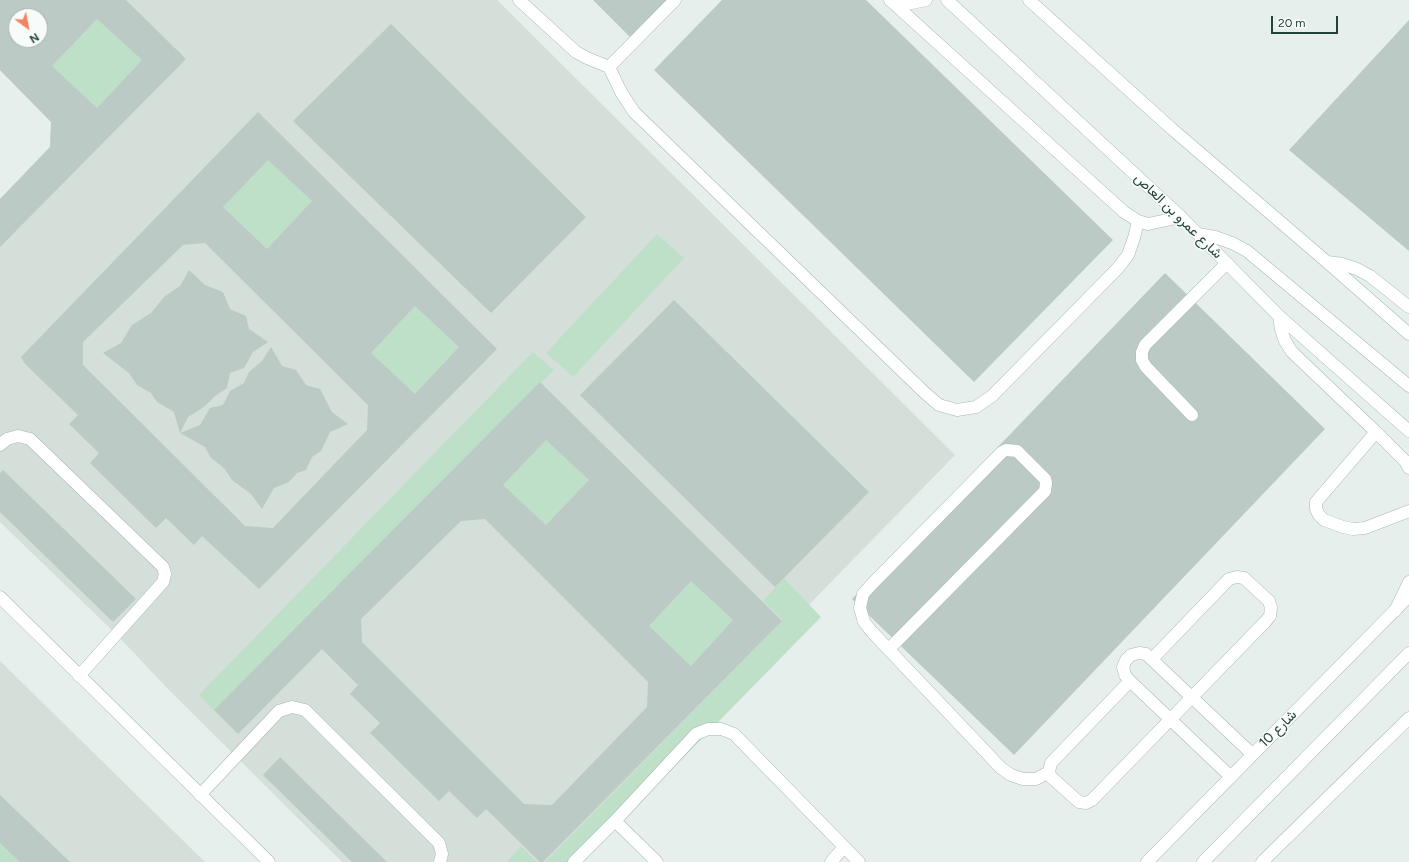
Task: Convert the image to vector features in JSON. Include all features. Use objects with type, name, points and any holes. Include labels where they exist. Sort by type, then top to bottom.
[{"type":"main road","points":[[519,0],[576,52],[609,67],[621,92],[634,112],[939,405],[957,410],[976,407],[992,396],[1118,268],[1128,255],[1138,221]]},
{"type":"main road","points":[[609,67],[675,0]]},
{"type":"main road","points":[[894,3],[926,0]]},
{"type":"main road","name":"شارع عمرو بن العاص","points":[[947,0],[1182,217],[1279,316],[1409,431]]},
{"type":"main road","points":[[1029,0],[1172,130],[1409,334]]},
{"type":"main road","points":[[894,3],[1124,212],[1138,221],[1148,224],[1182,217]]},
{"type":"main road","points":[[1198,234],[1215,237],[1232,243],[1247,251],[1409,386]]},
{"type":"main road","points":[[1327,262],[1349,266],[1370,276],[1409,307]]},
{"type":"main road","points":[[1192,415],[1146,367],[1142,360],[1142,352],[1145,345],[1227,263]]},
{"type":"main road","points":[[1279,316],[1285,341],[1292,352],[1376,432],[1405,461],[1409,468]]},
{"type":"main road","points":[[1376,432],[1316,502],[1316,509],[1319,516],[1324,520],[1353,530],[1364,528],[1409,511]]},
{"type":"main road","points":[[0,445],[7,439],[18,436],[30,439],[163,567],[165,574],[163,582],[79,676]]},
{"type":"main road","points":[[889,649],[1045,491],[1045,479],[1017,451],[1006,450],[1002,452],[863,594],[860,608],[864,622],[889,649],[1002,768],[1011,775],[1023,779],[1036,778],[1049,772]]},
{"type":"main road","points":[[1130,681],[1051,763],[1049,772],[1055,781],[1079,802],[1086,803],[1092,800],[1193,698],[1270,616],[1271,608],[1269,601],[1244,578],[1237,577],[1229,579],[1152,659]]},
{"type":"main road","points":[[1395,611],[1409,582]]},
{"type":"main road","name":"شارع 10","points":[[1147,862],[1409,596]]},
{"type":"main road","points":[[0,597],[269,862]]},
{"type":"main road","points":[[1231,777],[1130,681],[1125,675],[1124,667],[1126,660],[1131,655],[1139,653],[1146,654],[1252,754]]},
{"type":"main road","points":[[1203,862],[1409,653]]},
{"type":"main road","points":[[200,795],[278,710],[292,707],[305,710],[438,843],[442,854],[440,862]]},
{"type":"main road","points":[[1262,862],[1409,718]]},
{"type":"main road","points":[[574,862],[615,821],[696,734],[708,729],[721,729],[734,734],[859,862]]},
{"type":"main road","points":[[615,821],[657,862]]},
{"type":"main road","points":[[830,862],[844,847]]},
{"type":"shaded area","points":[[0,0],[497,0],[955,455],[558,862],[342,862],[168,689],[116,634],[0,522],[0,199],[50,147],[51,122],[0,70]]},
{"type":"shaded area","points":[[0,661],[205,862],[0,862]]},
{"type":"green space","points":[[97,19],[142,60],[97,108],[52,66]]},
{"type":"green space","points":[[268,160],[312,201],[267,249],[223,207]]},
{"type":"green space","points":[[657,234],[684,258],[573,377],[546,353]]},
{"type":"green space","points":[[415,306],[459,347],[415,394],[371,353]]},
{"type":"green space","points":[[533,352],[554,370],[214,710],[199,695]]},
{"type":"green space","points":[[546,440],[589,480],[546,525],[503,485]]},
{"type":"green space","points":[[784,578],[821,617],[581,862],[545,862],[783,620],[763,601]]},
{"type":"green space","points":[[691,581],[733,620],[691,666],[649,626]]},
{"type":"green space","points":[[0,843],[20,862],[0,862]]},
{"type":"green space","points":[[521,846],[537,862],[507,862]]},
{"type":"building","points":[[0,0],[126,0],[186,59],[0,247],[0,199],[50,147],[51,122],[0,70]],"holes":[[[97,19],[142,60],[97,108],[52,66]]]},
{"type":"building","points":[[593,0],[668,0],[631,38]]},
{"type":"building","points":[[722,0],[866,0],[1113,240],[974,382],[654,70]]},
{"type":"building","points":[[1409,20],[1409,251],[1289,150]]},
{"type":"building","points":[[391,24],[586,217],[491,313],[293,121]]},
{"type":"building","points":[[258,112],[497,349],[259,589],[202,536],[194,545],[166,518],[156,528],[90,463],[99,453],[69,424],[78,415],[25,364],[21,357]],"holes":[[[268,160],[312,201],[267,249],[223,207]],[[205,243],[368,405],[367,430],[273,528],[245,526],[83,365],[83,342],[183,245]],[[415,306],[459,347],[415,394],[371,353]]]},
{"type":"building","points":[[189,270],[205,285],[223,292],[230,309],[246,316],[249,329],[268,342],[253,352],[244,368],[230,373],[227,388],[215,396],[205,406],[188,417],[180,433],[174,412],[157,402],[151,393],[137,385],[129,373],[103,353],[121,343],[132,325],[151,313],[165,296],[180,286]]},
{"type":"building","points":[[1165,273],[1325,429],[1014,755],[852,599]]},
{"type":"building","points":[[674,300],[869,492],[775,587],[580,395]]},
{"type":"building","points":[[271,347],[282,366],[296,370],[306,385],[320,389],[332,412],[348,424],[330,432],[321,451],[312,457],[306,470],[297,473],[289,482],[274,488],[262,509],[251,494],[232,480],[224,468],[211,458],[205,447],[180,433],[200,425],[210,408],[223,405],[230,391],[244,383],[249,372],[262,361]]},
{"type":"building","points":[[540,382],[782,621],[543,862],[540,862],[486,809],[477,818],[449,791],[439,801],[370,733],[380,723],[350,694],[358,685],[322,649],[238,734],[214,710]],"holes":[[[546,440],[589,480],[546,525],[503,485]],[[485,519],[648,682],[647,707],[552,805],[524,804],[362,642],[361,619],[461,521]],[[691,581],[733,620],[691,666],[649,626]]]},
{"type":"building","points":[[3,470],[136,599],[113,622],[0,512],[0,473]]},
{"type":"building","points":[[280,757],[387,862],[352,862],[263,775]]},
{"type":"building","points":[[0,795],[70,862],[20,862],[0,843]]}]
